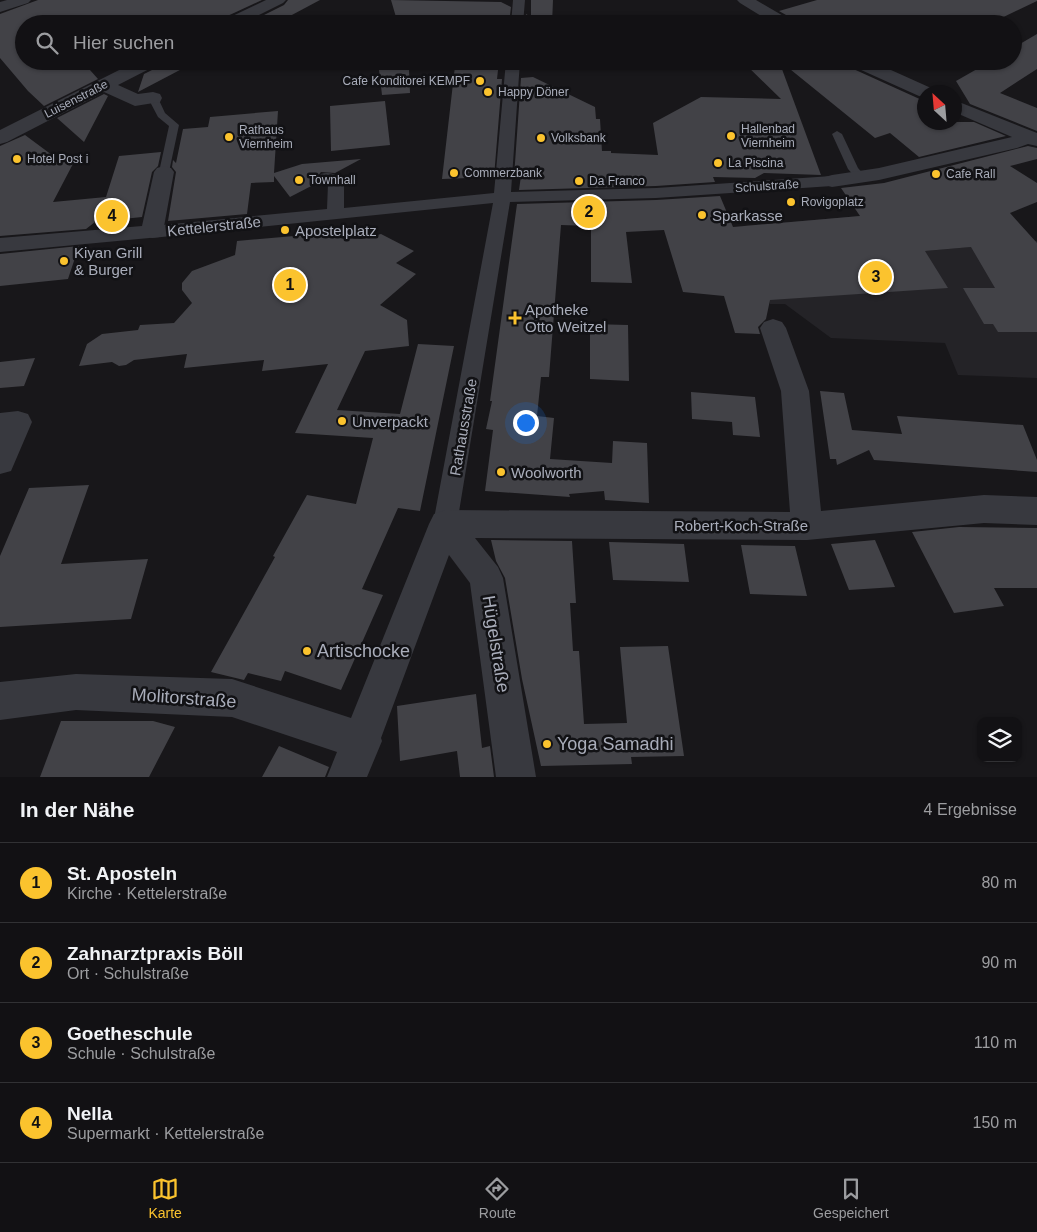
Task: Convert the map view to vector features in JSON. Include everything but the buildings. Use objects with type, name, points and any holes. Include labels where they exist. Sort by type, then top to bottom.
[{"type":"street","points":[[0,7],[23,0]]},
{"type":"street","points":[[247,15],[278,0]]},
{"type":"street","points":[[518,15],[519,0]]},
{"type":"street","points":[[745,0],[771,15]]},
{"type":"street","name":"Luisenstraße","points":[[0,138],[133,70]]},
{"type":"street","name":"Rathausstraße","points":[[347,777],[363,741],[445,524],[502,197],[512,70]]},
{"type":"street","points":[[876,70],[917,88]]},
{"type":"street","points":[[104,85],[135,100],[153,98]]},
{"type":"street","points":[[962,108],[1031,138]]},
{"type":"street","name":"Schulstraße","points":[[502,197],[656,193],[832,181],[861,177],[1031,138]]},
{"type":"street","name":"Kettelerstraße","points":[[152,232],[164,172]]},
{"type":"street","points":[[327,177],[336,182],[335,214]]},
{"type":"street","name":"Kettelerstraße","points":[[0,244],[152,232],[502,197]]},
{"type":"street","points":[[773,328],[795,390],[807,526]]},
{"type":"street","points":[[0,424],[18,422],[0,462]]},
{"type":"street","name":"Robert-Koch-Straße","points":[[445,524],[807,526],[984,509],[1037,510]]},
{"type":"street","name":"Hügelstraße","points":[[445,524],[486,578],[516,777]]},
{"type":"street","name":"Molitorstraße","points":[[0,701],[76,692],[232,698],[363,741]]},
{"type":"lane","name":"Kettelerstraße","points":[[153,98],[161,114],[174,125],[164,172]]},
{"type":"lane","points":[[837,134],[853,169],[861,177]]},
{"type":"shaded area","points":[[860,216],[925,251],[1037,241],[1037,378],[958,375],[945,343],[831,338],[785,304],[770,304],[759,260],[743,226]]},
{"type":"place","name":"Cafe Konditorei KEMPF","points":[[480,81]]},
{"type":"place","name":"Happy Döner","points":[[488,92]]},
{"type":"place","name":"Hallenbad Viernheim","points":[[731,136]]},
{"type":"place","name":"Rathaus Viernheim","points":[[229,137]]},
{"type":"place","name":"Volksbank","points":[[541,138]]},
{"type":"place","name":"Hotel Post i","points":[[17,159]]},
{"type":"place","name":"La Piscina","points":[[718,163]]},
{"type":"place","name":"Commerzbank","points":[[454,173]]},
{"type":"place","name":"Cafe Rall","points":[[936,174]]},
{"type":"place","name":"Townhall","points":[[299,180]]},
{"type":"place","name":"Da Franco","points":[[579,181]]},
{"type":"place","name":"Rovigoplatz","points":[[791,202]]},
{"type":"place","name":"Zahnarztpraxis Böll","points":[[589,212]]},
{"type":"place","name":"Sparkasse","points":[[702,215]]},
{"type":"place","name":"Nella","points":[[112,216]]},
{"type":"place","name":"Apostelplatz","points":[[285,230]]},
{"type":"place","name":"Kiyan Grill & Burger","points":[[64,261]]},
{"type":"place","name":"Goetheschule","points":[[876,277]]},
{"type":"place","name":"St. Aposteln","points":[[290,285]]},
{"type":"place","name":"Apotheke Otto Weitzel","points":[[515,318]]},
{"type":"place","name":"Unverpackt","points":[[342,421]]},
{"type":"place","name":"Woolworth","points":[[501,472]]},
{"type":"place","name":"Artischocke","points":[[307,651]]},
{"type":"place","name":"Yoga Samadhi","points":[[547,744]]}]
